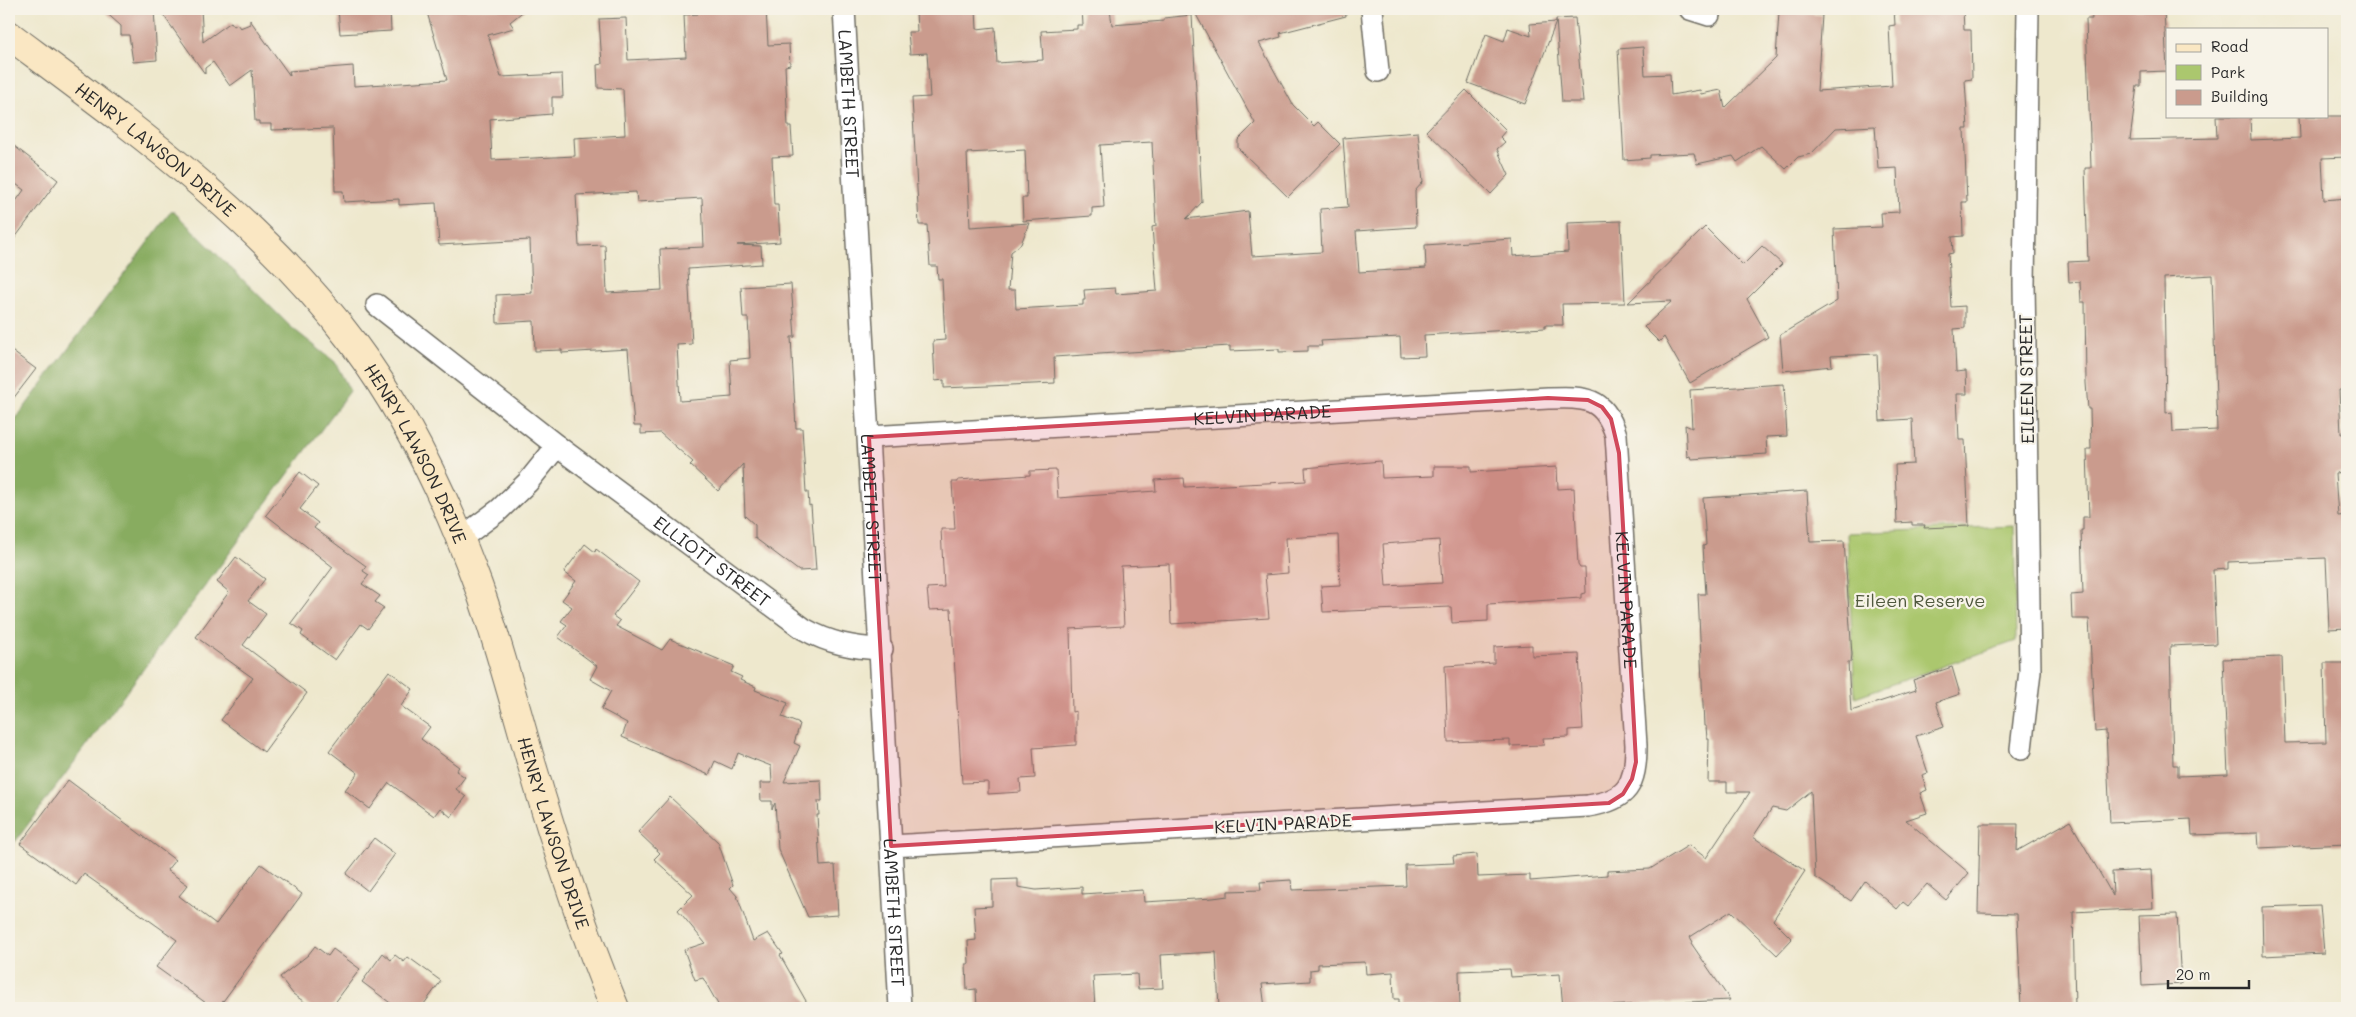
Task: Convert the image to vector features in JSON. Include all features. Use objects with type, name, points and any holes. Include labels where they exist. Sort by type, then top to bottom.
[{"type":"main road","name":"HENRY LAWSON DRIVE","points":[[9,35],[208,190],[264,243],[321,303],[370,365],[436,484],[460,539],[500,651],[540,793],[574,898],[615,1008]]},
{"type":"street","name":"LAMBETH STREET","points":[[844,9],[882,649],[900,1008]]},
{"type":"street","points":[[1372,9],[1378,71]]},
{"type":"street","name":"EILEEN STREET","points":[[2021,749],[2030,671],[2024,303],[2028,9]]},
{"type":"street","name":"ELLIOTT STREET","points":[[377,305],[557,446],[804,629],[822,639],[841,645],[882,649]]},
{"type":"street","name":"KELVIN PARADE","points":[[869,437],[1538,399],[1569,398],[1588,400],[1602,407],[1611,419],[1616,435],[1635,735],[1636,762],[1632,779],[1623,794],[1602,804],[891,846]]},
{"type":"street","points":[[460,539],[499,510],[528,482],[557,446]]},
{"type":"highlighted area","points":[[1548,398],[1588,400],[1602,407],[1611,419],[1619,453],[1636,762],[1632,779],[1623,794],[1609,803],[891,846],[869,437]]},
{"type":"green space","points":[[172,210],[291,327],[335,362],[350,391],[9,850],[9,428]]},
{"type":"green space","name":"Eileen Reserve","points":[[2014,526],[2016,641],[1855,697],[1847,533]]},
{"type":"building","points":[[102,9],[154,9],[157,60],[133,62],[129,35],[121,35],[121,26]]},
{"type":"building","points":[[159,9],[201,9],[203,42],[231,22],[234,26],[237,24],[240,28],[250,24],[250,20],[290,76],[289,71],[353,66],[354,86],[447,80],[426,9],[526,9],[510,22],[514,28],[488,35],[501,77],[562,74],[563,97],[552,97],[552,114],[490,119],[492,160],[575,156],[574,138],[625,135],[623,89],[598,88],[597,65],[602,64],[599,19],[626,18],[628,60],[686,57],[684,15],[698,14],[697,11],[702,11],[702,9],[766,9],[768,45],[789,44],[790,65],[785,66],[788,127],[791,127],[793,156],[772,157],[774,205],[778,205],[780,242],[737,245],[761,246],[762,264],[688,269],[692,344],[677,345],[680,401],[732,397],[730,360],[750,358],[748,318],[743,318],[741,287],[791,284],[795,337],[791,337],[796,428],[802,428],[806,492],[808,492],[809,506],[811,505],[816,570],[799,571],[755,538],[755,525],[745,516],[743,464],[718,491],[690,465],[693,462],[660,433],[641,434],[641,426],[634,426],[628,349],[562,353],[562,350],[535,351],[534,321],[497,323],[496,295],[532,293],[530,240],[439,245],[436,203],[399,205],[399,199],[344,202],[343,191],[335,191],[333,128],[271,130],[271,124],[259,124],[259,121],[255,121],[252,70],[230,86],[213,62],[205,68],[205,74]],"holes":[[[636,192],[637,202],[702,198],[704,247],[660,249],[662,290],[607,293],[605,245],[579,246],[576,195]]]},
{"type":"building","points":[[338,9],[390,9],[391,31],[340,34]]},
{"type":"building","points":[[916,9],[976,9],[977,29],[995,27],[997,63],[1043,60],[1041,31],[1077,29],[1077,25],[1083,25],[1082,9],[1110,9],[1112,25],[1164,21],[1164,18],[1192,15],[1202,202],[1186,219],[1248,211],[1252,256],[1322,252],[1320,209],[1348,207],[1343,138],[1418,132],[1423,182],[1415,191],[1416,227],[1356,231],[1359,272],[1426,268],[1425,245],[1512,239],[1513,256],[1568,252],[1567,223],[1621,221],[1625,303],[1562,304],[1563,325],[1545,325],[1545,328],[1424,335],[1425,356],[1401,357],[1400,337],[1321,341],[1322,346],[1308,346],[1308,351],[1279,352],[1279,349],[1230,351],[1230,346],[1054,357],[1055,383],[944,388],[944,380],[935,381],[933,341],[945,340],[942,279],[938,279],[937,266],[930,266],[927,225],[919,225],[912,98],[930,97],[927,53],[910,54],[908,32],[917,32]],"holes":[[[1152,142],[1156,226],[1152,227],[1157,291],[1116,294],[1115,288],[1084,290],[1085,300],[1083,300],[1083,305],[1016,309],[1015,290],[1008,290],[1011,252],[1021,244],[1029,223],[970,227],[967,153],[1025,150],[1027,198],[1022,198],[1023,221],[1092,216],[1092,208],[1104,207],[1100,145]]]},
{"type":"building","points":[[1193,9],[1345,9],[1346,16],[1280,33],[1281,37],[1259,43],[1293,105],[1314,126],[1318,122],[1340,144],[1288,197],[1238,148],[1238,140],[1255,123]]},
{"type":"building","points":[[1894,9],[1963,9],[1964,30],[1971,30],[1972,79],[1965,80],[1968,129],[1964,129],[1967,202],[1962,202],[1963,236],[1952,237],[1953,253],[1948,254],[1951,307],[1965,306],[1965,328],[1954,329],[1956,372],[1966,371],[1967,394],[1957,394],[1959,440],[1965,440],[1969,526],[1924,528],[1925,525],[1912,525],[1912,522],[1897,523],[1895,465],[1914,464],[1912,419],[1880,421],[1877,354],[1831,356],[1832,366],[1783,371],[1780,335],[1837,301],[1834,229],[1882,227],[1881,213],[1899,212],[1897,168],[1878,169],[1875,126],[1836,128],[1811,154],[1798,157],[1786,169],[1761,146],[1737,162],[1733,156],[1697,164],[1694,153],[1650,155],[1650,158],[1624,160],[1618,49],[1643,47],[1645,75],[1670,74],[1671,95],[1700,90],[1701,94],[1721,90],[1725,108],[1776,58],[1779,12],[1822,15],[1817,91],[1892,86],[1889,26],[1895,25]]},
{"type":"building","points":[[2091,9],[2164,9],[2166,71],[2141,72],[2141,86],[2137,86],[2130,140],[2217,138],[2216,118],[2250,118],[2251,140],[2300,138],[2299,118],[2347,116],[2347,157],[2322,158],[2324,200],[2347,198],[2347,390],[2339,390],[2341,434],[2347,433],[2347,466],[2344,466],[2344,472],[2335,473],[2338,516],[2347,515],[2347,628],[2329,629],[2326,558],[2228,562],[2228,569],[2213,570],[2216,644],[2170,646],[2173,765],[2178,765],[2178,776],[2228,774],[2223,659],[2282,657],[2285,743],[2326,742],[2324,663],[2347,663],[2347,844],[2259,848],[2258,833],[2192,835],[2191,819],[2110,823],[2106,731],[2095,732],[2089,619],[2072,619],[2071,595],[2083,594],[2081,530],[2083,530],[2083,517],[2089,517],[2087,449],[2091,449],[2090,409],[2088,409],[2086,383],[2085,302],[2081,302],[2080,282],[2069,283],[2068,262],[2088,261],[2085,168],[2091,168],[2086,19],[2092,19]],"holes":[[[2212,275],[2217,430],[2173,432],[2172,412],[2166,413],[2164,278]]]},
{"type":"building","points":[[1575,18],[1583,102],[1562,102],[1556,19]]},
{"type":"building","points":[[1556,22],[1525,104],[1468,83],[1486,34],[1504,41],[1508,28],[1531,36],[1530,24]]},
{"type":"building","points":[[1466,90],[1506,130],[1500,137],[1505,142],[1497,149],[1509,175],[1491,194],[1426,131]]},
{"type":"building","points":[[9,142],[58,180],[9,246],[9,211],[24,190],[9,179]]},
{"type":"building","points":[[1705,227],[1743,265],[1762,246],[1782,264],[1747,299],[1768,337],[1690,383],[1664,337],[1659,342],[1644,327],[1672,301],[1628,303]]},
{"type":"building","points":[[9,349],[36,369],[9,404]]},
{"type":"building","points":[[1784,384],[1787,436],[1766,437],[1767,454],[1691,459],[1690,456],[1687,457],[1685,425],[1692,428],[1690,390]]},
{"type":"building","points":[[1381,461],[1382,478],[1434,476],[1434,466],[1471,466],[1471,472],[1557,467],[1558,489],[1574,488],[1578,565],[1580,568],[1585,568],[1586,593],[1581,594],[1581,598],[1488,604],[1488,621],[1452,623],[1451,607],[1323,612],[1321,586],[1340,585],[1338,535],[1286,538],[1288,573],[1265,575],[1269,618],[1171,624],[1169,564],[1121,566],[1124,626],[1070,629],[1072,712],[1076,711],[1076,745],[1033,748],[1035,778],[1020,779],[1021,792],[988,794],[988,782],[962,783],[951,609],[929,610],[927,588],[944,587],[941,529],[955,529],[952,482],[1030,475],[1030,471],[1056,470],[1058,498],[1156,491],[1155,480],[1184,478],[1185,487],[1306,481],[1305,468]],"holes":[[[1439,540],[1442,583],[1386,586],[1383,544]]]},
{"type":"building","points":[[300,472],[318,486],[300,509],[318,523],[314,528],[366,566],[363,571],[369,575],[362,584],[380,596],[375,602],[384,608],[368,629],[361,624],[335,660],[301,635],[303,631],[291,623],[333,567],[266,515]]},
{"type":"building","points":[[1807,491],[1810,542],[1844,541],[1852,655],[1851,662],[1848,662],[1851,711],[1916,690],[1913,680],[1952,667],[1960,694],[1936,702],[1944,727],[1916,736],[1928,773],[1922,775],[1927,790],[1920,793],[1927,813],[1906,820],[1969,873],[1946,900],[1927,884],[1908,906],[1903,902],[1897,909],[1865,881],[1851,901],[1815,877],[1811,791],[1786,811],[1772,808],[1753,837],[1805,871],[1773,920],[1792,939],[1777,955],[1731,911],[1690,937],[1693,942],[1691,943],[1730,1000],[1563,1008],[1560,974],[1511,977],[1510,969],[1459,971],[1460,1008],[1399,1008],[1399,999],[1394,999],[1393,972],[1366,974],[1365,962],[1318,964],[1318,969],[1310,970],[1310,981],[1262,984],[1265,1008],[1219,1008],[1216,952],[1161,955],[1163,988],[1138,989],[1137,974],[1093,976],[1095,1008],[977,1008],[976,989],[967,990],[966,964],[969,964],[968,941],[976,940],[974,907],[992,906],[992,880],[1018,879],[1018,887],[1036,890],[1082,887],[1082,894],[1143,890],[1144,902],[1228,896],[1228,891],[1261,890],[1260,882],[1291,880],[1292,890],[1406,886],[1405,865],[1454,863],[1453,856],[1477,854],[1478,877],[1530,875],[1530,881],[1607,875],[1607,871],[1650,869],[1689,845],[1706,858],[1750,792],[1727,792],[1727,782],[1708,782],[1709,739],[1707,739],[1706,726],[1704,726],[1698,594],[1706,594],[1703,546],[1706,545],[1703,498]]},
{"type":"building","points":[[585,544],[595,552],[596,549],[639,582],[613,616],[620,621],[616,626],[662,650],[670,639],[734,666],[731,672],[742,677],[740,680],[756,687],[755,690],[788,703],[782,717],[800,724],[794,743],[800,746],[784,782],[821,780],[822,801],[818,801],[819,815],[817,815],[820,866],[835,865],[838,915],[808,917],[778,849],[775,803],[772,809],[772,801],[761,801],[760,783],[772,783],[771,766],[738,753],[732,769],[715,761],[709,775],[622,737],[627,723],[601,709],[611,691],[590,679],[597,666],[558,637],[567,625],[561,621],[572,607],[562,600],[576,581],[564,572]]},
{"type":"building","points":[[236,557],[265,579],[248,601],[266,614],[243,645],[307,693],[264,752],[221,720],[253,678],[196,637],[229,592],[217,582]]},
{"type":"building","points":[[1532,645],[1532,656],[1579,654],[1583,729],[1569,730],[1569,737],[1543,738],[1544,745],[1510,746],[1510,740],[1448,742],[1445,666],[1494,663],[1494,647]]},
{"type":"building","points":[[389,671],[413,689],[401,706],[430,727],[421,739],[459,767],[456,771],[465,777],[456,789],[466,797],[451,817],[440,808],[434,816],[389,783],[370,809],[345,790],[358,773],[329,751]]},
{"type":"building","points":[[68,780],[175,860],[167,870],[188,885],[179,896],[216,924],[261,864],[302,894],[218,1008],[213,1008],[156,967],[177,940],[84,874],[76,885],[20,844]]},
{"type":"building","points":[[670,797],[718,842],[733,885],[730,888],[737,896],[753,941],[768,933],[783,954],[780,955],[810,1008],[720,1008],[703,978],[695,980],[684,950],[705,943],[678,910],[693,895],[654,859],[660,853],[638,832]]},
{"type":"building","points":[[2070,821],[2113,896],[2112,872],[2151,870],[2153,908],[2073,912],[2075,1008],[2021,1008],[2017,914],[1978,913],[1980,824],[2018,824],[2017,851]]},
{"type":"building","points":[[374,838],[395,854],[368,891],[346,874]]},
{"type":"building","points":[[2320,905],[2324,953],[2263,956],[2262,907]]},
{"type":"building","points":[[2177,914],[2181,984],[2142,986],[2139,915]]},
{"type":"building","points":[[315,946],[328,956],[333,949],[360,969],[331,1008],[313,1008],[293,994],[280,977],[308,955]]},
{"type":"building","points":[[383,953],[391,960],[395,955],[404,962],[408,957],[441,981],[421,1008],[397,1008],[362,982]]}]
